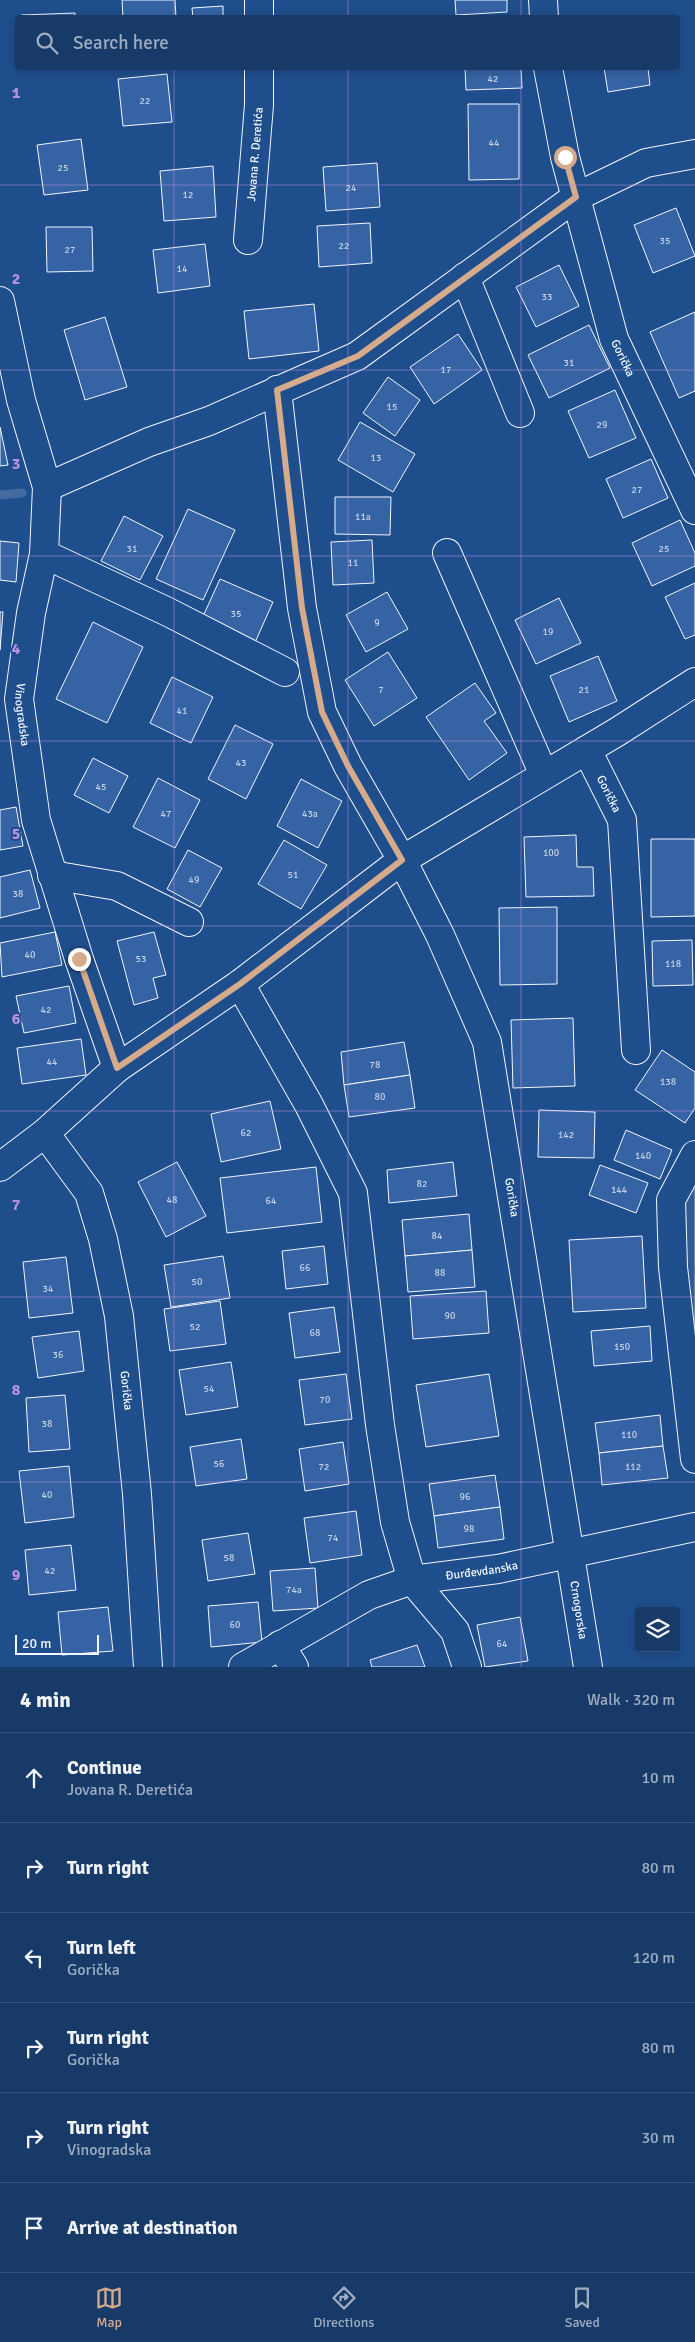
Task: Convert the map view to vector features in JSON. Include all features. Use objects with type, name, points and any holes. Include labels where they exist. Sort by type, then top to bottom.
[{"type":"street","points":[[259,0],[259,15]]},
{"type":"street","points":[[543,0],[544,15]]},
{"type":"street","name":"Jovana R. Deretića","points":[[248,240],[259,105],[259,70]]},
{"type":"street","points":[[548,70],[565,157],[576,197]]},
{"type":"street","points":[[46,487],[150,442],[208,421],[358,356],[576,197],[646,163],[695,154]]},
{"type":"street","name":"Gorička","points":[[576,197],[614,339],[695,510]]},
{"type":"street","points":[[465,278],[520,413]]},
{"type":"street","name":"Vinogradska","points":[[0,301],[21,400],[46,487],[44,554],[31,613],[19,699],[36,820],[52,874],[117,1068]]},
{"type":"street","name":"Gorička","points":[[277,390],[302,608],[322,712],[348,766],[402,860],[440,935],[487,1042],[569,1553]]},
{"type":"street","points":[[447,552],[544,776]]},
{"type":"street","points":[[44,554],[168,612],[284,672]]},
{"type":"street","points":[[0,1167],[45,1133],[117,1068],[240,984],[402,860],[544,776],[695,682]]},
{"type":"street","name":"Gorička","points":[[586,750],[622,820],[636,1050]]},
{"type":"street","points":[[52,874],[117,886],[189,922]]},
{"type":"street","points":[[240,984],[309,1105],[352,1193],[380,1425],[396,1522],[412,1580],[455,1631],[467,1667]]},
{"type":"street","name":"Gorička","points":[[45,1133],[89,1193],[103,1239],[119,1316],[138,1494],[148,1667]]},
{"type":"street","points":[[695,1155],[671,1200],[673,1267],[695,1459]]},
{"type":"street","name":"Đurđevdanska","points":[[243,1667],[287,1656],[369,1596],[412,1580],[498,1569],[695,1527]]},
{"type":"street","name":"Crnogorska","points":[[569,1553],[588,1667]]},
{"type":"shaded area","points":[[695,1185],[695,1367],[690,1324],[684,1204]]},
{"type":"building","points":[[122,0],[175,0],[176,15],[123,15]]},
{"type":"building","points":[[455,0],[507,0],[507,12],[456,15]]},
{"type":"building","points":[[223,6],[223,15],[193,15],[192,8]]},
{"type":"building","points":[[75,13],[75,15],[21,15]]},
{"type":"building","points":[[465,70],[521,70],[522,88],[466,90]]},
{"type":"building","points":[[604,70],[648,70],[650,85],[608,92]]},
{"type":"building","points":[[167,74],[172,122],[123,126],[118,79]]},
{"type":"building","points":[[468,104],[519,104],[519,179],[469,180]]},
{"type":"building","points":[[81,139],[88,190],[44,195],[37,145]]},
{"type":"building","points":[[377,163],[380,207],[326,211],[323,167]]},
{"type":"building","points":[[213,166],[216,217],[164,221],[160,171]]},
{"type":"building","points":[[676,208],[695,256],[653,273],[634,225]]},
{"type":"building","points":[[370,223],[372,263],[319,267],[317,226]]},
{"type":"building","points":[[46,227],[92,227],[93,271],[47,272]]},
{"type":"building","points":[[205,244],[210,286],[158,293],[153,250]]},
{"type":"building","points":[[559,265],[579,306],[536,327],[516,287]]},
{"type":"building","points":[[314,304],[319,351],[249,359],[244,311]]},
{"type":"building","points":[[695,312],[695,391],[679,398],[650,332]]},
{"type":"building","points":[[105,317],[127,387],[85,400],[64,330]]},
{"type":"building","points":[[589,325],[610,368],[549,398],[528,355]]},
{"type":"building","points":[[458,334],[482,370],[434,404],[410,367]]},
{"type":"building","points":[[388,377],[420,400],[395,436],[363,413]]},
{"type":"building","points":[[615,390],[636,438],[589,458],[568,411]]},
{"type":"building","points":[[360,422],[415,454],[393,492],[338,460]]},
{"type":"building","points":[[0,427],[8,465],[0,466]]},
{"type":"building","points":[[651,459],[668,498],[623,518],[606,479]]},
{"type":"building","points":[[335,497],[391,497],[390,535],[335,534]]},
{"type":"building","points":[[188,509],[235,530],[203,600],[156,579]]},
{"type":"building","points":[[124,516],[163,536],[140,580],[101,561]]},
{"type":"building","points":[[680,520],[695,553],[695,566],[652,586],[632,543]]},
{"type":"building","points":[[372,540],[374,583],[333,585],[331,542]]},
{"type":"building","points":[[0,541],[19,543],[16,582],[0,580]]},
{"type":"building","points":[[220,579],[273,602],[253,647],[200,623]]},
{"type":"building","points":[[695,583],[695,635],[685,639],[665,597]]},
{"type":"building","points":[[387,592],[408,629],[366,652],[346,615]]},
{"type":"building","points":[[559,598],[581,643],[536,664],[515,620]]},
{"type":"building","points":[[0,612],[3,612],[0,650]]},
{"type":"building","points":[[93,622],[143,647],[107,723],[56,699]]},
{"type":"building","points":[[388,652],[417,698],[374,726],[345,680]]},
{"type":"building","points":[[598,656],[617,701],[569,722],[550,676]]},
{"type":"building","points":[[172,677],[213,697],[191,743],[150,723]]},
{"type":"building","points":[[475,683],[496,713],[484,721],[507,753],[469,780],[426,717]]},
{"type":"building","points":[[235,725],[273,744],[246,799],[208,779]]},
{"type":"building","points":[[93,758],[128,776],[109,813],[74,795]]},
{"type":"building","points":[[158,778],[200,800],[175,848],[133,827]]},
{"type":"building","points":[[301,779],[342,801],[318,848],[277,826]]},
{"type":"building","points":[[16,807],[23,846],[0,850],[0,810]]},
{"type":"building","points":[[576,835],[577,867],[593,867],[594,896],[526,897],[524,837]]},
{"type":"building","points":[[651,839],[695,839],[695,916],[651,917]]},
{"type":"building","points":[[284,840],[327,865],[301,909],[258,884]]},
{"type":"building","points":[[188,850],[222,868],[200,907],[167,889]]},
{"type":"building","points":[[30,870],[40,908],[0,918],[0,877]]},
{"type":"building","points":[[557,907],[557,984],[500,985],[499,908]]},
{"type":"building","points":[[55,932],[62,965],[2,977],[0,943]]},
{"type":"building","points":[[154,932],[166,975],[153,978],[158,998],[134,1005],[117,941]]},
{"type":"building","points":[[692,940],[693,985],[653,986],[652,941]]},
{"type":"building","points":[[69,986],[76,1023],[24,1033],[16,996]]},
{"type":"building","points":[[573,1018],[575,1086],[513,1088],[511,1020]]},
{"type":"building","points":[[81,1039],[86,1075],[22,1084],[17,1048]]},
{"type":"building","points":[[404,1042],[410,1075],[344,1085],[341,1052]]},
{"type":"building","points":[[662,1050],[695,1072],[695,1108],[685,1123],[635,1090]]},
{"type":"building","points":[[410,1075],[415,1108],[349,1117],[344,1085]]},
{"type":"building","points":[[270,1101],[281,1149],[221,1162],[211,1114]]},
{"type":"building","points":[[539,1110],[595,1112],[594,1158],[538,1157]]},
{"type":"building","points":[[626,1130],[672,1150],[660,1179],[614,1160]]},
{"type":"building","points":[[177,1162],[206,1216],[166,1237],[138,1182]]},
{"type":"building","points":[[453,1162],[457,1196],[389,1203],[387,1170]]},
{"type":"building","points":[[600,1165],[648,1183],[636,1213],[589,1195]]},
{"type":"building","points":[[316,1167],[322,1222],[227,1233],[220,1178]]},
{"type":"building","points":[[469,1214],[472,1250],[405,1256],[402,1220]]},
{"type":"building","points":[[642,1236],[646,1308],[573,1312],[569,1240]]},
{"type":"building","points":[[324,1246],[328,1284],[286,1289],[282,1251]]},
{"type":"building","points":[[472,1250],[475,1287],[408,1292],[405,1256]]},
{"type":"building","points":[[223,1256],[230,1298],[171,1307],[164,1265]]},
{"type":"building","points":[[66,1257],[73,1313],[29,1318],[23,1262]]},
{"type":"building","points":[[486,1291],[489,1333],[413,1339],[410,1296]]},
{"type":"building","points":[[220,1301],[226,1344],[170,1351],[164,1309]]},
{"type":"building","points":[[334,1307],[340,1352],[295,1358],[289,1313]]},
{"type":"building","points":[[650,1326],[652,1361],[594,1366],[591,1331]]},
{"type":"building","points":[[79,1331],[84,1371],[38,1378],[32,1337]]},
{"type":"building","points":[[231,1362],[238,1407],[186,1415],[179,1370]]},
{"type":"building","points":[[346,1374],[352,1419],[305,1425],[299,1380]]},
{"type":"building","points":[[489,1374],[499,1436],[426,1447],[416,1385]]},
{"type":"building","points":[[65,1395],[70,1449],[29,1452],[26,1398]]},
{"type":"building","points":[[660,1415],[663,1446],[599,1453],[595,1423]]},
{"type":"building","points":[[241,1439],[247,1479],[196,1486],[190,1447]]},
{"type":"building","points":[[343,1442],[349,1484],[305,1491],[299,1449]]},
{"type":"building","points":[[663,1446],[668,1478],[602,1485],[599,1453]]},
{"type":"building","points":[[69,1466],[74,1517],[25,1523],[19,1471]]},
{"type":"building","points":[[495,1475],[500,1507],[434,1516],[429,1484]]},
{"type":"building","points":[[500,1507],[504,1539],[438,1548],[434,1516]]},
{"type":"building","points":[[356,1511],[362,1555],[310,1563],[304,1518]]},
{"type":"building","points":[[248,1533],[255,1574],[208,1581],[202,1540]]},
{"type":"building","points":[[71,1545],[76,1590],[29,1595],[25,1550]]},
{"type":"building","points":[[315,1568],[318,1608],[273,1611],[270,1571]]},
{"type":"building","points":[[258,1602],[262,1642],[211,1647],[208,1606]]},
{"type":"building","points":[[108,1607],[113,1651],[62,1655],[58,1612]]},
{"type":"building","points":[[520,1617],[528,1661],[485,1667],[477,1625]]},
{"type":"building","points":[[417,1645],[425,1667],[372,1667],[370,1660]]},
{"type":"waterway","points":[[0,495],[22,493]]},
{"type":"route","points":[[79,959],[117,1068],[240,984],[402,860],[348,766],[322,712],[302,608],[277,390],[358,356],[576,197],[565,157]]}]
